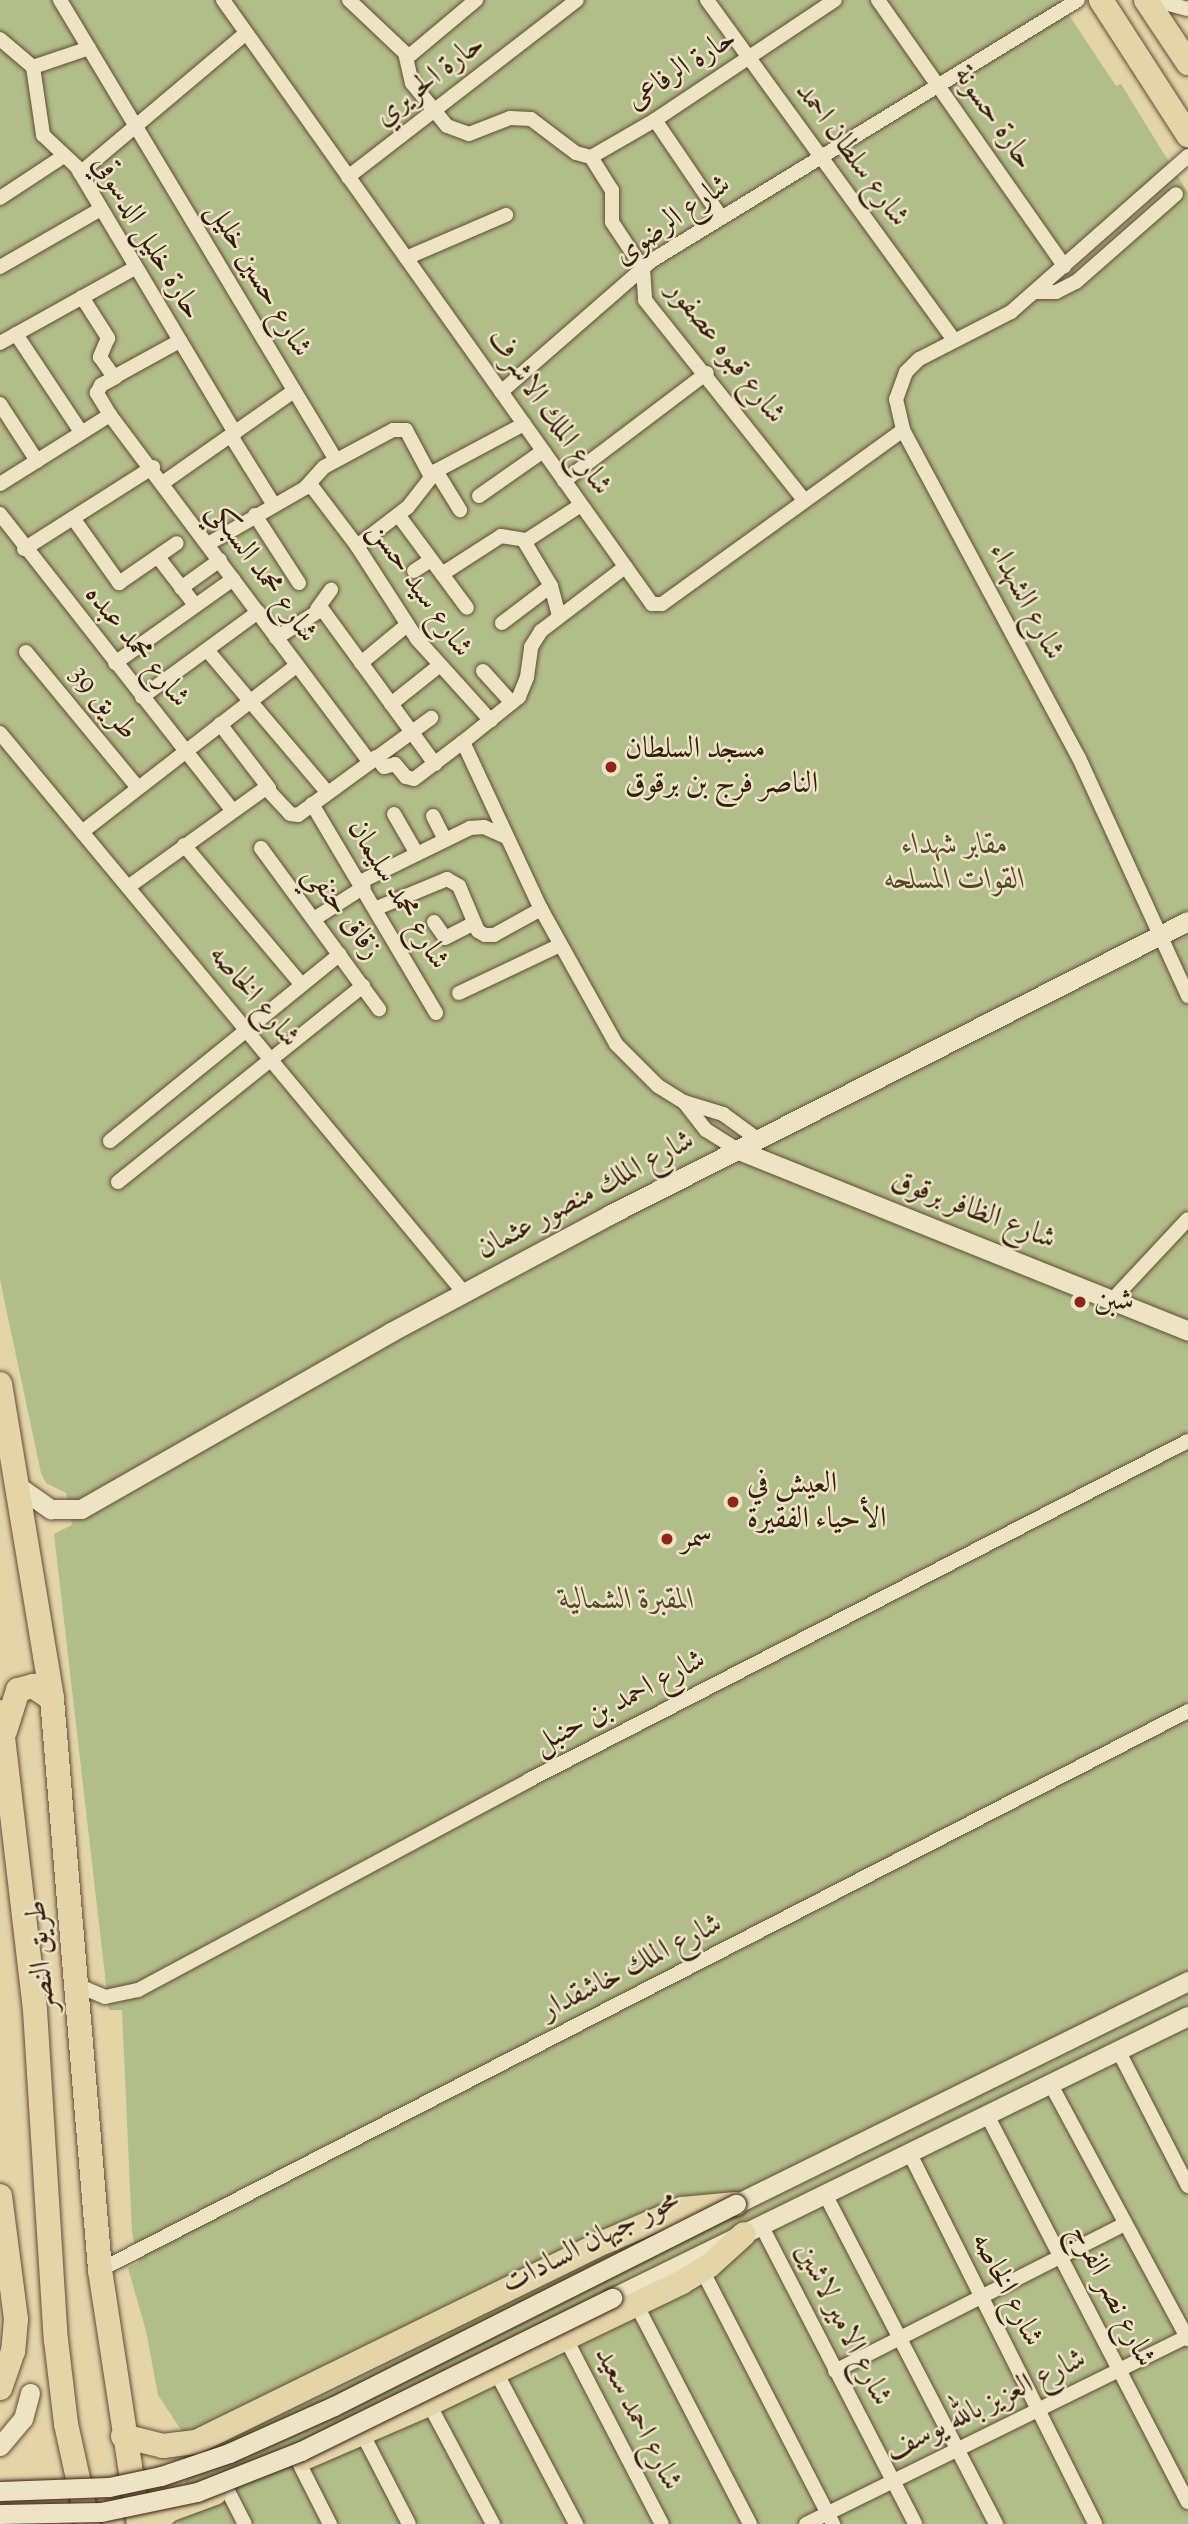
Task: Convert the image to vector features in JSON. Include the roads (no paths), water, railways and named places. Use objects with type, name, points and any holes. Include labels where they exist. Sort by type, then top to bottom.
[{"type":"highway","points":[[1101,0],[1188,135]]},
{"type":"highway","points":[[1146,0],[1188,63]]},
{"type":"highway","name":"طريق النصر","points":[[0,1384],[3,1434],[19,1487],[52,1699],[100,2270],[123,2436],[139,2524]]},
{"type":"highway","points":[[4,1737],[18,1690],[33,1686],[52,1699]]},
{"type":"highway","name":"طريق النصر","points":[[0,1712],[35,2010],[56,2340],[66,2424],[88,2524]]},
{"type":"highway","points":[[0,1854],[9,1791]]},
{"type":"highway","points":[[0,2196],[16,2319],[13,2351],[0,2388]]},
{"type":"highway","points":[[123,2436],[149,2445],[185,2445],[287,2400],[489,2296],[650,2223],[695,2206],[736,2204]]},
{"type":"highway","points":[[154,2524],[169,2510],[298,2461],[429,2404],[566,2339],[702,2270],[752,2229]]},
{"type":"highway","points":[[185,2445],[177,2458],[175,2473],[180,2487],[197,2500]]},
{"type":"main road","name":"شارع الملك منصور عثمان","points":[[19,1487],[51,1509],[81,1509],[465,1294],[755,1138],[1162,938],[1188,921]]},
{"type":"main road","name":"شارع الظافر برقوق","points":[[736,1149],[1114,1298],[1188,1331]]},
{"type":"main road","name":"محور جيهان السادات","points":[[0,2491],[109,2487],[161,2476],[229,2454],[334,2406],[1188,1981]]},
{"type":"main road","name":"محور جيهان السادات","points":[[0,2514],[101,2512],[165,2501],[232,2479],[301,2451],[1050,2083],[1187,2020]]},
{"type":"main road","points":[[0,2446],[23,2419],[30,2393]]},
{"type":"street","name":"شارع الملك الاشرف","points":[[223,0],[625,567],[657,606],[904,430]]},
{"type":"street","points":[[349,0],[408,57],[409,77],[447,126],[469,134],[510,118],[531,119],[576,153],[590,157]]},
{"type":"street","points":[[408,57],[476,0]]},
{"type":"street","name":"حارة الحريري","points":[[348,177],[577,0]]},
{"type":"street","name":"شارع سلطان احمد","points":[[707,0],[819,158],[954,340]]},
{"type":"street","name":"حارة الرفاعى","points":[[590,157],[655,120],[835,0]]},
{"type":"street","name":"حارة حسونة","points":[[878,0],[1064,266]]},
{"type":"street","name":"شارع الرضوى","points":[[501,392],[643,270],[721,217],[1079,0]]},
{"type":"street","points":[[1154,0],[1188,9]]},
{"type":"street","name":"شارع حسين خليل","points":[[62,1],[336,460]]},
{"type":"street","points":[[79,173],[246,33]]},
{"type":"street","points":[[0,39],[33,67],[89,48]]},
{"type":"street","name":"حارة خليل الدسوقي","points":[[33,67],[43,135],[79,173],[274,505]]},
{"type":"street","points":[[655,120],[721,217]]},
{"type":"street","points":[[0,198],[64,156]]},
{"type":"street","name":"شارع الشهداء","points":[[1188,156],[1036,292],[984,329],[954,340],[919,359],[906,372],[896,399],[904,430],[1079,758],[1188,996]]},
{"type":"street","name":"شارع قبوه عصفور","points":[[590,157],[612,190],[612,222],[643,270],[645,299],[707,373],[804,500]]},
{"type":"street","name":"شارع الشهداء","points":[[1036,292],[1056,292],[1076,282],[1176,194]]},
{"type":"street","points":[[0,267],[101,209]]},
{"type":"street","points":[[406,258],[506,215]]},
{"type":"street","points":[[0,343],[135,268]]},
{"type":"street","points":[[82,297],[108,338],[100,357],[116,377]]},
{"type":"street","points":[[16,334],[81,432]]},
{"type":"street","points":[[0,484],[110,415],[97,393],[101,385],[178,342]]},
{"type":"street","points":[[564,481],[707,373]]},
{"type":"street","points":[[164,482],[294,391]]},
{"type":"street","points":[[0,404],[37,461]]},
{"type":"street","name":"شارع محمد السبكي","points":[[110,415],[153,467],[296,666],[373,760]]},
{"type":"street","points":[[357,546],[399,516],[433,473],[524,424]]},
{"type":"street","points":[[208,544],[310,484],[336,460],[400,428],[410,436],[460,510]]},
{"type":"street","points":[[479,496],[543,452]]},
{"type":"street","points":[[24,549],[153,467]]},
{"type":"street","name":"شارع سيد حسن","points":[[310,484],[357,546],[407,625],[439,666],[491,721]]},
{"type":"street","points":[[442,574],[501,536],[524,541],[581,505]]},
{"type":"street","name":"شارع محمد عبده","points":[[0,514],[24,549],[233,811]]},
{"type":"street","points":[[255,515],[299,583]]},
{"type":"street","points":[[399,516],[467,608]]},
{"type":"street","points":[[73,518],[116,582],[126,582],[177,543]]},
{"type":"street","points":[[524,541],[551,586],[559,615]]},
{"type":"street","points":[[158,557],[195,605]]},
{"type":"street","points":[[181,588],[220,560]]},
{"type":"street","points":[[414,571],[431,560]]},
{"type":"street","points":[[373,760],[384,767],[397,765],[411,779],[435,764],[512,704],[525,684],[535,639],[559,615],[625,567]]},
{"type":"street","points":[[115,663],[233,579]]},
{"type":"street","points":[[502,623],[551,586]]},
{"type":"street","points":[[276,638],[317,609],[331,590]]},
{"type":"street","points":[[317,609],[325,611],[435,764]]},
{"type":"street","points":[[142,698],[258,612]]},
{"type":"street","points":[[361,663],[407,625]]},
{"type":"street","points":[[207,650],[327,792]]},
{"type":"street","name":"طريق 39","points":[[26,652],[138,788]]},
{"type":"street","points":[[82,832],[296,666]]},
{"type":"street","points":[[391,704],[439,666]]},
{"type":"street","points":[[483,671],[512,704]]},
{"type":"street","points":[[220,724],[269,788],[294,815],[431,718]]},
{"type":"street","name":"شارع الخاصه","points":[[0,733],[465,1294]]},
{"type":"street","points":[[463,742],[541,909],[616,1044],[635,1067],[684,1102],[706,1130],[736,1149]]},
{"type":"street","points":[[128,887],[184,845],[269,788]]},
{"type":"street","name":"شارع محمد سليمان","points":[[312,804],[377,908],[436,1013]]},
{"type":"street","points":[[394,814],[417,854]]},
{"type":"street","points":[[433,816],[445,840]]},
{"type":"street","points":[[314,919],[362,884],[477,826],[506,837]]},
{"type":"street","points":[[184,845],[302,985]]},
{"type":"street","name":"زقاق حنفي","points":[[261,848],[379,1009]]},
{"type":"street","points":[[377,908],[447,879],[459,886],[474,923],[481,933],[494,935],[541,909]]},
{"type":"street","points":[[434,922],[445,939],[474,923]]},
{"type":"street","points":[[459,993],[560,945]]},
{"type":"street","points":[[110,1141],[340,954]]},
{"type":"street","points":[[118,1182],[363,986]]},
{"type":"street","points":[[684,1102],[723,1114],[755,1138]]},
{"type":"street","points":[[1114,1298],[1188,1219]]},
{"type":"street","name":"شارع احمد بن حنبل","points":[[77,1985],[105,1997],[138,1990],[529,1780],[1188,1441]]},
{"type":"street","name":"شارع الملك خاشقدار","points":[[100,2270],[1188,1711]]},
{"type":"street","points":[[1118,2050],[1188,2186]]},
{"type":"street","points":[[1050,2083],[1188,2337]]},
{"type":"street","name":"شارع نصر الفرج","points":[[986,2115],[1188,2502]]},
{"type":"street","name":"شارع الخاصه","points":[[909,2152],[979,2297],[1095,2524]]},
{"type":"street","points":[[825,2194],[996,2524]]},
{"type":"street","points":[[835,2371],[899,2341],[1060,2254],[1125,2224]]},
{"type":"street","name":"شارع الامير لاشين","points":[[752,2229],[835,2371],[915,2524]]},
{"type":"street","points":[[702,2270],[830,2519]]},
{"type":"street","points":[[636,2304],[750,2524]]},
{"type":"street","name":"شارع العزيز بالله يوسف","points":[[806,2524],[830,2519],[893,2481],[1188,2337]]},
{"type":"street","name":"شارع احمد سعيد","points":[[566,2339],[662,2524]]},
{"type":"street","points":[[496,2372],[576,2524]]},
{"type":"street","points":[[429,2404],[493,2524]]},
{"type":"street","points":[[362,2433],[409,2524]]},
{"type":"street","points":[[298,2461],[330,2524]]},
{"type":"street","points":[[227,2488],[245,2524]]},
{"type":"place","name":"مسجد السلطان الناصر فرج بن برقوق","points":[[611,767]]},
{"type":"place","name":"شبن","points":[[1080,1302]]},
{"type":"place","name":"العيش في الأحياء الفقيرة","points":[[733,1502]]},
{"type":"place","name":"سمر","points":[[667,1539]]},
{"type":"park label","name":"مقابر شهداء القوات المسلحه","points":[[955,863]]},
{"type":"park label","name":"المقبرة الشمالية","points":[[627,1601]]}]
